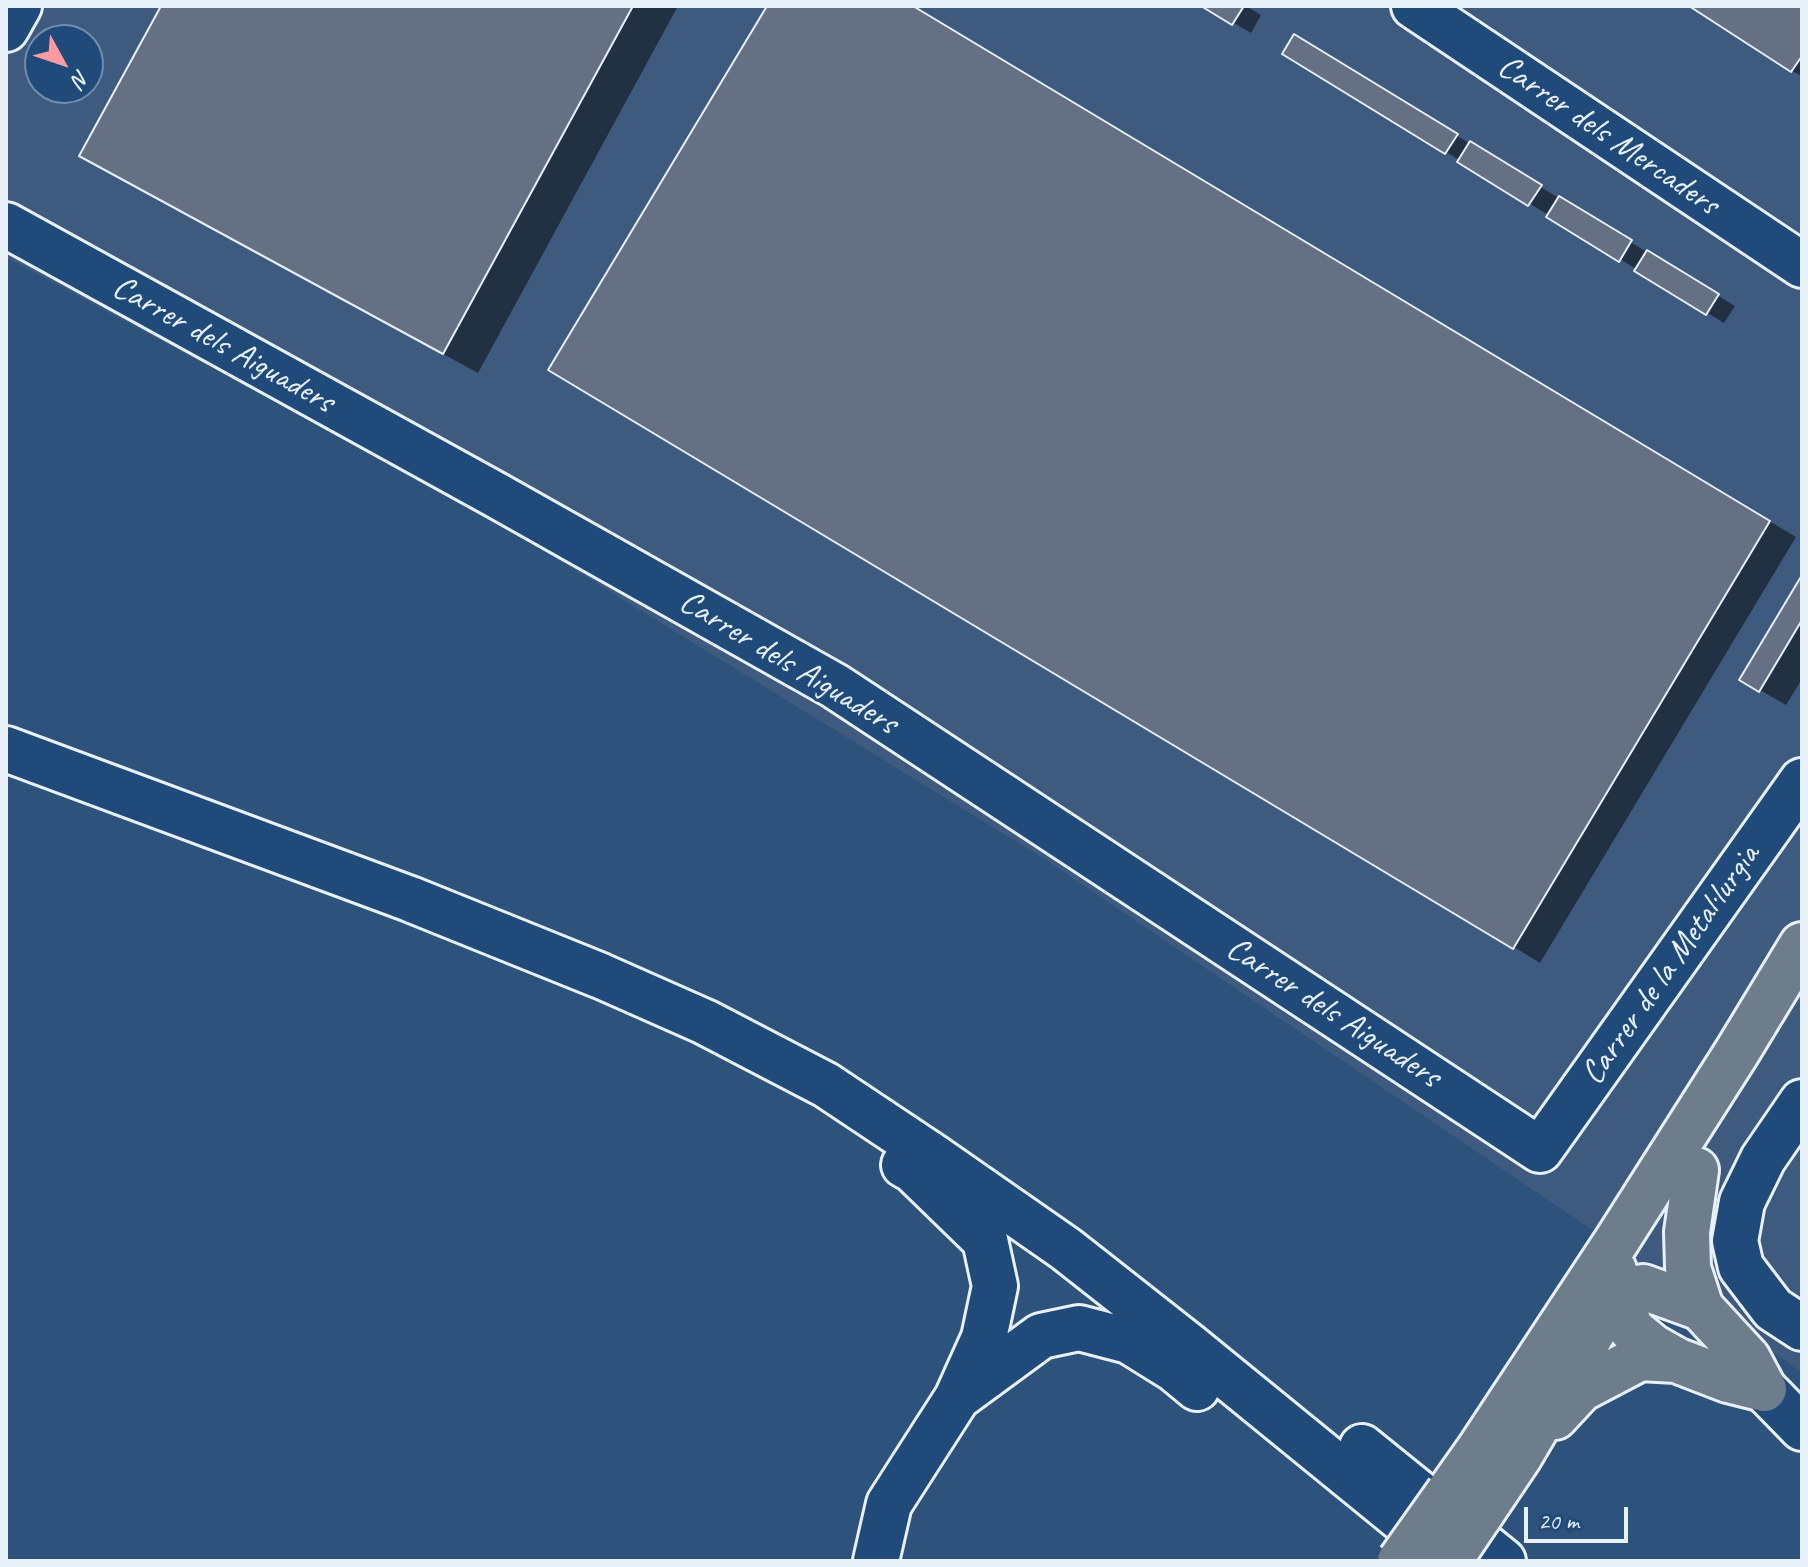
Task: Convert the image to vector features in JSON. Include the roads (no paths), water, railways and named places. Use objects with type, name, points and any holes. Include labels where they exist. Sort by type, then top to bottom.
[{"type":"main road","points":[[1451,1561],[1465,1504],[1556,1334],[1802,945]]},
{"type":"main road","points":[[1519,1457],[1617,1291],[1802,1003]]},
{"type":"main road","points":[[1696,1170],[1687,1232],[1688,1268],[1701,1308],[1748,1359],[1764,1389]]},
{"type":"main road","points":[[1616,1242],[1613,1267],[1617,1291],[1631,1329],[1676,1360],[1728,1380],[1764,1389]]},
{"type":"main road","points":[[1556,1334],[1600,1293],[1643,1287],[1701,1308]]},
{"type":"main road","points":[[1400,1561],[1519,1457],[1581,1389],[1640,1358],[1676,1360]]},
{"type":"street","points":[[6,29],[19,6]]},
{"type":"street","name":"Carrer dels Mercaders","points":[[1414,6],[1802,265]]},
{"type":"street","name":"Carrer dels Aiguaders","points":[[6,225],[835,686],[1540,1150]]},
{"type":"street","points":[[6,749],[410,899],[601,976],[705,1022],[826,1085],[1066,1249],[1451,1561]]},
{"type":"street","name":"Carrer de la Metal·lurgia","points":[[1540,1150],[1802,781]]},
{"type":"street","points":[[410,899],[513,966],[631,1017],[759,1080],[913,1170],[985,1240],[995,1286],[984,1338],[957,1398],[889,1504],[876,1561]]},
{"type":"street","points":[[1802,1102],[1763,1159],[1742,1202],[1735,1241],[1741,1267],[1773,1309],[1802,1328]]},
{"type":"street","points":[[881,1122],[951,1137],[1024,1183],[1130,1261],[1503,1561]]},
{"type":"street","points":[[957,1398],[1041,1336],[1079,1328],[1129,1341],[1174,1369],[1408,1561]]},
{"type":"street","points":[[1764,1389],[1802,1428]]}]
